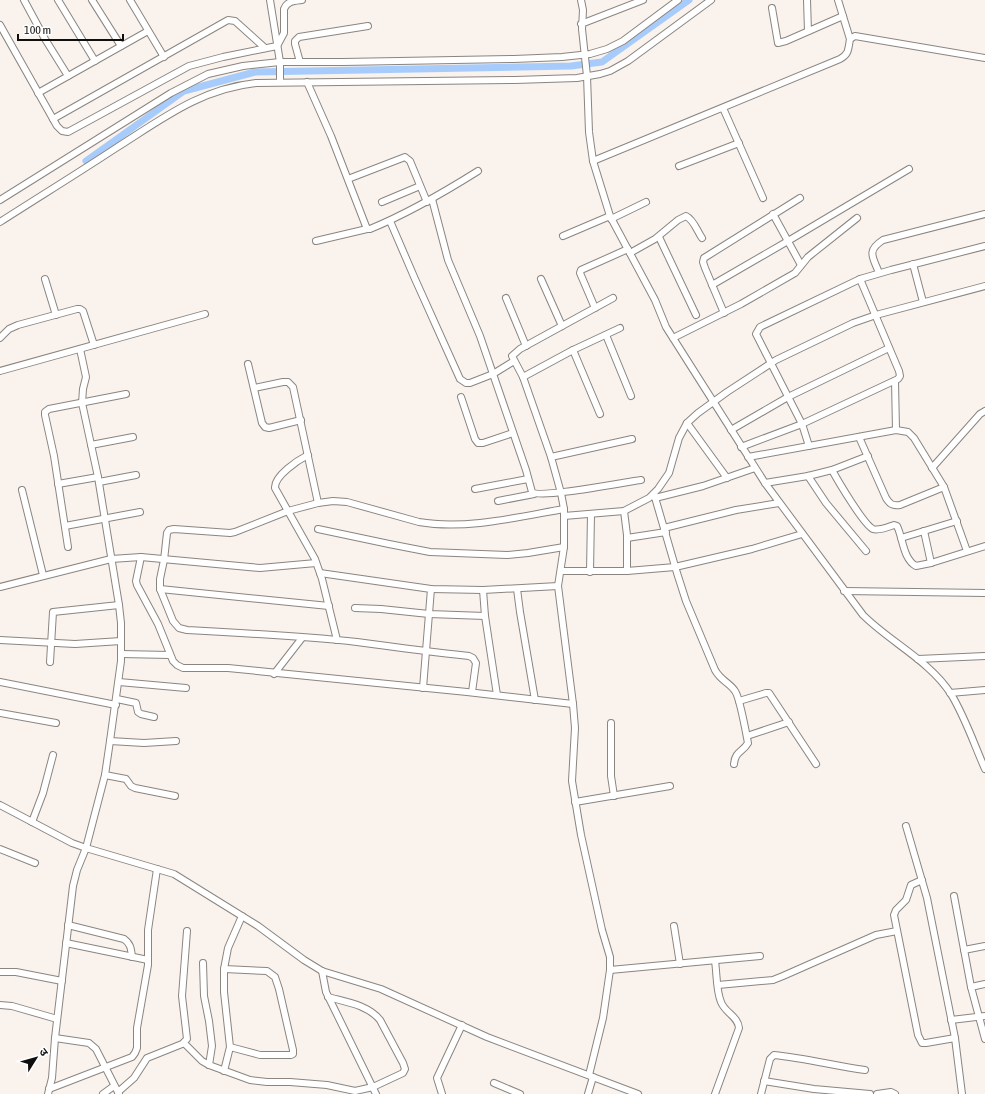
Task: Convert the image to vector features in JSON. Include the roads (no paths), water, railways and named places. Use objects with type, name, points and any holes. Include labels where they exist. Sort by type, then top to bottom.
[{"type":"street","points":[[24,0],[45,39],[68,76]]},
{"type":"street","points":[[58,0],[95,61]]},
{"type":"street","points":[[92,0],[121,46]]},
{"type":"street","points":[[130,0],[164,57]]},
{"type":"street","points":[[270,0],[280,63],[280,80]]},
{"type":"street","points":[[277,46],[284,33],[285,5],[302,0]]},
{"type":"street","points":[[581,0],[583,10],[581,24],[587,74],[589,132],[593,161],[611,218],[655,300],[673,338],[765,483],[862,615],[872,625],[918,659],[950,693],[962,716],[985,769]]},
{"type":"street","points":[[581,24],[643,0]]},
{"type":"street","points":[[0,200],[171,93],[198,78],[214,72],[244,66],[300,62],[514,59],[585,56],[607,50],[616,45],[639,30],[678,0]]},
{"type":"street","points":[[0,222],[188,104],[213,92],[238,85],[280,80],[307,82],[515,80],[577,78],[587,74],[600,74],[616,68],[711,0]]},
{"type":"street","points":[[807,0],[808,31]]},
{"type":"street","points":[[593,161],[846,56],[850,39],[838,0]]},
{"type":"street","points":[[772,8],[778,43],[786,41],[843,16]]},
{"type":"street","points":[[53,119],[223,22],[235,20],[265,48]]},
{"type":"street","points":[[0,25],[53,119],[62,131],[68,132],[189,66],[223,57],[277,46]]},
{"type":"street","points":[[300,62],[295,44],[295,41],[299,37],[368,26]]},
{"type":"street","points":[[38,93],[148,31]]},
{"type":"street","points":[[850,39],[855,36],[985,58]]},
{"type":"street","points":[[307,82],[331,136],[367,229]]},
{"type":"street","points":[[723,108],[763,198]]},
{"type":"street","points":[[679,166],[739,142]]},
{"type":"street","points":[[348,179],[405,157],[410,161],[420,186],[430,201],[448,260],[475,323],[531,490],[534,494]]},
{"type":"street","points":[[712,285],[909,169]]},
{"type":"street","points":[[316,241],[370,229],[390,221],[430,201],[478,171]]},
{"type":"street","points":[[382,202],[420,186]]},
{"type":"street","points":[[724,313],[705,268],[703,262],[704,258],[800,198]]},
{"type":"street","points":[[563,236],[611,218],[646,202]]},
{"type":"street","points":[[773,214],[802,265]]},
{"type":"street","points":[[879,273],[872,252],[873,248],[883,240],[985,214]]},
{"type":"street","points":[[595,308],[580,273],[581,270],[629,251],[659,237],[678,220],[686,216],[692,222],[702,238]]},
{"type":"street","points":[[673,338],[724,313],[794,274],[808,257],[857,218]]},
{"type":"street","points":[[390,221],[460,379],[466,383],[493,374],[514,361]]},
{"type":"street","points":[[659,237],[696,315]]},
{"type":"street","points":[[809,446],[802,424],[756,334],[760,327],[860,279],[985,246]]},
{"type":"street","points":[[913,264],[923,302]]},
{"type":"street","points":[[45,279],[56,315]]},
{"type":"street","points":[[541,279],[562,326]]},
{"type":"street","points":[[741,447],[802,424],[895,381],[900,376],[860,279]]},
{"type":"street","points":[[734,764],[737,753],[748,744],[739,701],[735,691],[719,677],[715,670],[686,601],[655,496],[669,473],[679,438],[688,423],[698,413],[714,401],[786,355],[853,323],[876,315],[985,286]]},
{"type":"street","points":[[506,298],[526,346]]},
{"type":"street","points":[[588,1094],[603,1018],[610,970],[610,956],[602,930],[581,835],[572,781],[575,728],[558,586],[562,571],[564,547],[564,512],[562,493],[523,377],[512,355],[613,298]]},
{"type":"street","points":[[0,338],[12,327],[77,309],[82,310],[94,345]]},
{"type":"street","points":[[0,371],[205,314]]},
{"type":"street","points":[[523,377],[573,350],[620,328]]},
{"type":"street","points":[[606,335],[631,396]]},
{"type":"street","points":[[731,430],[788,397],[889,348]]},
{"type":"street","points":[[48,1092],[52,1078],[57,1019],[74,878],[86,848],[105,775],[119,682],[121,654],[121,623],[119,605],[98,479],[82,403],[86,377],[80,349]]},
{"type":"street","points":[[573,350],[600,414]]},
{"type":"street","points":[[248,364],[262,423],[265,427],[269,428],[301,420]]},
{"type":"street","points":[[895,381],[896,430]]},
{"type":"street","points":[[254,388],[283,382],[288,382],[293,387],[318,503]]},
{"type":"street","points":[[68,547],[45,415],[46,412],[49,409],[126,394]]},
{"type":"street","points":[[461,397],[475,439],[478,443],[483,443],[513,433]]},
{"type":"street","points":[[932,468],[980,414],[985,411]]},
{"type":"street","points":[[688,423],[727,478]]},
{"type":"street","points":[[748,457],[896,430],[908,432],[914,438],[944,487],[967,551]]},
{"type":"street","points":[[91,445],[133,437]]},
{"type":"street","points":[[859,437],[890,504],[894,506],[944,487]]},
{"type":"street","points":[[551,457],[632,439]]},
{"type":"street","points":[[308,456],[293,464],[274,485],[316,563],[329,606],[337,640]]},
{"type":"street","points":[[765,483],[808,476],[832,470],[868,456]]},
{"type":"street","points":[[472,692],[476,663],[473,658],[469,656],[426,652],[337,640],[179,628],[173,621],[160,589],[160,579],[167,533],[169,530],[230,533],[288,511],[318,503],[347,502],[431,524],[491,521],[564,512],[591,514],[624,511],[655,496],[703,486],[755,468]]},
{"type":"street","points":[[832,470],[849,499],[870,527],[879,529],[894,524],[897,526],[907,555],[913,564],[920,566],[985,546]]},
{"type":"street","points":[[58,484],[136,475]]},
{"type":"street","points":[[808,476],[826,503],[866,551]]},
{"type":"street","points":[[475,489],[528,479]]},
{"type":"street","points":[[498,501],[534,494],[562,493],[641,480]]},
{"type":"street","points":[[22,490],[43,575]]},
{"type":"street","points":[[627,538],[665,530],[736,510],[779,503]]},
{"type":"street","points":[[624,511],[627,538],[627,572]]},
{"type":"street","points":[[64,526],[140,512]]},
{"type":"street","points":[[590,572],[591,514]]},
{"type":"street","points":[[901,538],[957,521]]},
{"type":"street","points":[[318,529],[430,552],[508,555],[564,547]]},
{"type":"street","points":[[924,531],[931,563]]},
{"type":"street","points":[[562,571],[627,572],[675,567],[752,549],[802,534]]},
{"type":"street","points":[[0,587],[111,559],[140,557],[260,568],[316,563]]},
{"type":"street","points":[[140,557],[136,581],[137,585],[158,624],[170,655],[177,665],[183,668],[228,668],[274,674],[472,692],[573,704]]},
{"type":"street","points":[[320,574],[431,589],[483,590],[558,586]]},
{"type":"street","points":[[160,589],[329,606]]},
{"type":"street","points":[[423,688],[431,589]]},
{"type":"street","points":[[517,589],[535,700]]},
{"type":"street","points":[[483,590],[484,616],[497,695]]},
{"type":"street","points":[[844,591],[985,593]]},
{"type":"street","points":[[50,662],[53,612],[119,605]]},
{"type":"street","points":[[355,608],[429,614],[484,616]]},
{"type":"street","points":[[274,674],[302,638]]},
{"type":"street","points":[[0,640],[75,644],[121,641]]},
{"type":"street","points":[[121,654],[170,655]]},
{"type":"street","points":[[918,659],[985,656]]},
{"type":"street","points":[[0,682],[116,702],[136,703],[138,712],[154,717]]},
{"type":"street","points":[[119,682],[186,688]]},
{"type":"street","points":[[950,693],[985,690]]},
{"type":"street","points":[[739,701],[769,693],[816,764]]},
{"type":"street","points":[[0,713],[56,723]]},
{"type":"street","points":[[747,736],[789,722]]},
{"type":"street","points":[[611,723],[611,776],[614,796]]},
{"type":"street","points":[[110,741],[139,743],[176,741]]},
{"type":"street","points":[[32,822],[43,794],[52,755]]},
{"type":"street","points":[[105,775],[126,778],[135,788],[175,796]]},
{"type":"street","points":[[575,802],[670,786]]},
{"type":"street","points":[[0,805],[72,843],[174,874],[258,926],[308,963],[322,971],[381,989],[488,1037],[638,1094]]},
{"type":"street","points":[[906,826],[927,898],[952,1020],[962,1094]]},
{"type":"street","points":[[0,849],[35,863]]},
{"type":"street","points":[[48,1092],[132,1057],[135,1054],[137,1048],[137,1028],[148,960],[148,930],[157,870]]},
{"type":"street","points":[[922,880],[912,886],[906,900],[894,913],[919,1039],[926,1044],[955,1038]]},
{"type":"street","points":[[954,896],[971,987],[982,1016],[985,1039]]},
{"type":"street","points":[[224,1071],[230,1047],[224,992],[224,969],[228,948],[242,916]]},
{"type":"street","points":[[68,925],[124,939],[130,944],[132,957]]},
{"type":"street","points":[[674,926],[680,964]]},
{"type":"street","points":[[103,1094],[117,1091],[134,1078],[148,1058],[184,1043],[187,1039],[182,996],[187,931]]},
{"type":"street","points":[[718,985],[773,980],[876,934],[897,931]]},
{"type":"street","points":[[66,943],[148,960]]},
{"type":"street","points":[[964,950],[985,946]]},
{"type":"street","points":[[610,970],[760,956]]},
{"type":"street","points":[[715,1094],[739,1028],[738,1020],[721,1004],[719,998],[716,961]]},
{"type":"street","points":[[203,963],[204,996],[212,1046],[209,1065]]},
{"type":"street","points":[[224,969],[267,971],[275,977],[293,1054],[260,1055],[230,1047]]},
{"type":"street","points":[[322,971],[323,981],[328,997],[376,1094]]},
{"type":"street","points":[[0,972],[16,972],[62,981]]},
{"type":"street","points":[[971,987],[985,984]]},
{"type":"street","points":[[184,1043],[202,1061],[209,1065],[250,1080],[327,1085],[355,1091],[372,1087],[403,1074],[405,1069],[403,1063],[376,1015],[362,1007],[328,997]]},
{"type":"street","points":[[0,1005],[12,1006],[57,1019]]},
{"type":"street","points":[[952,1020],[982,1016]]},
{"type":"street","points":[[442,1094],[436,1078],[462,1025]]},
{"type":"street","points":[[55,1038],[89,1043],[96,1049],[117,1091]]},
{"type":"street","points":[[761,1094],[770,1059],[774,1055],[803,1058],[843,1067],[865,1070]]},
{"type":"street","points":[[764,1081],[814,1089],[870,1094]]},
{"type":"street","points":[[494,1083],[520,1094]]},
{"type":"street","points":[[877,1094],[891,1092],[895,1094]]},
{"type":"waterway","points":[[86,161],[184,91],[255,72],[571,66],[602,62],[689,0]]}]
